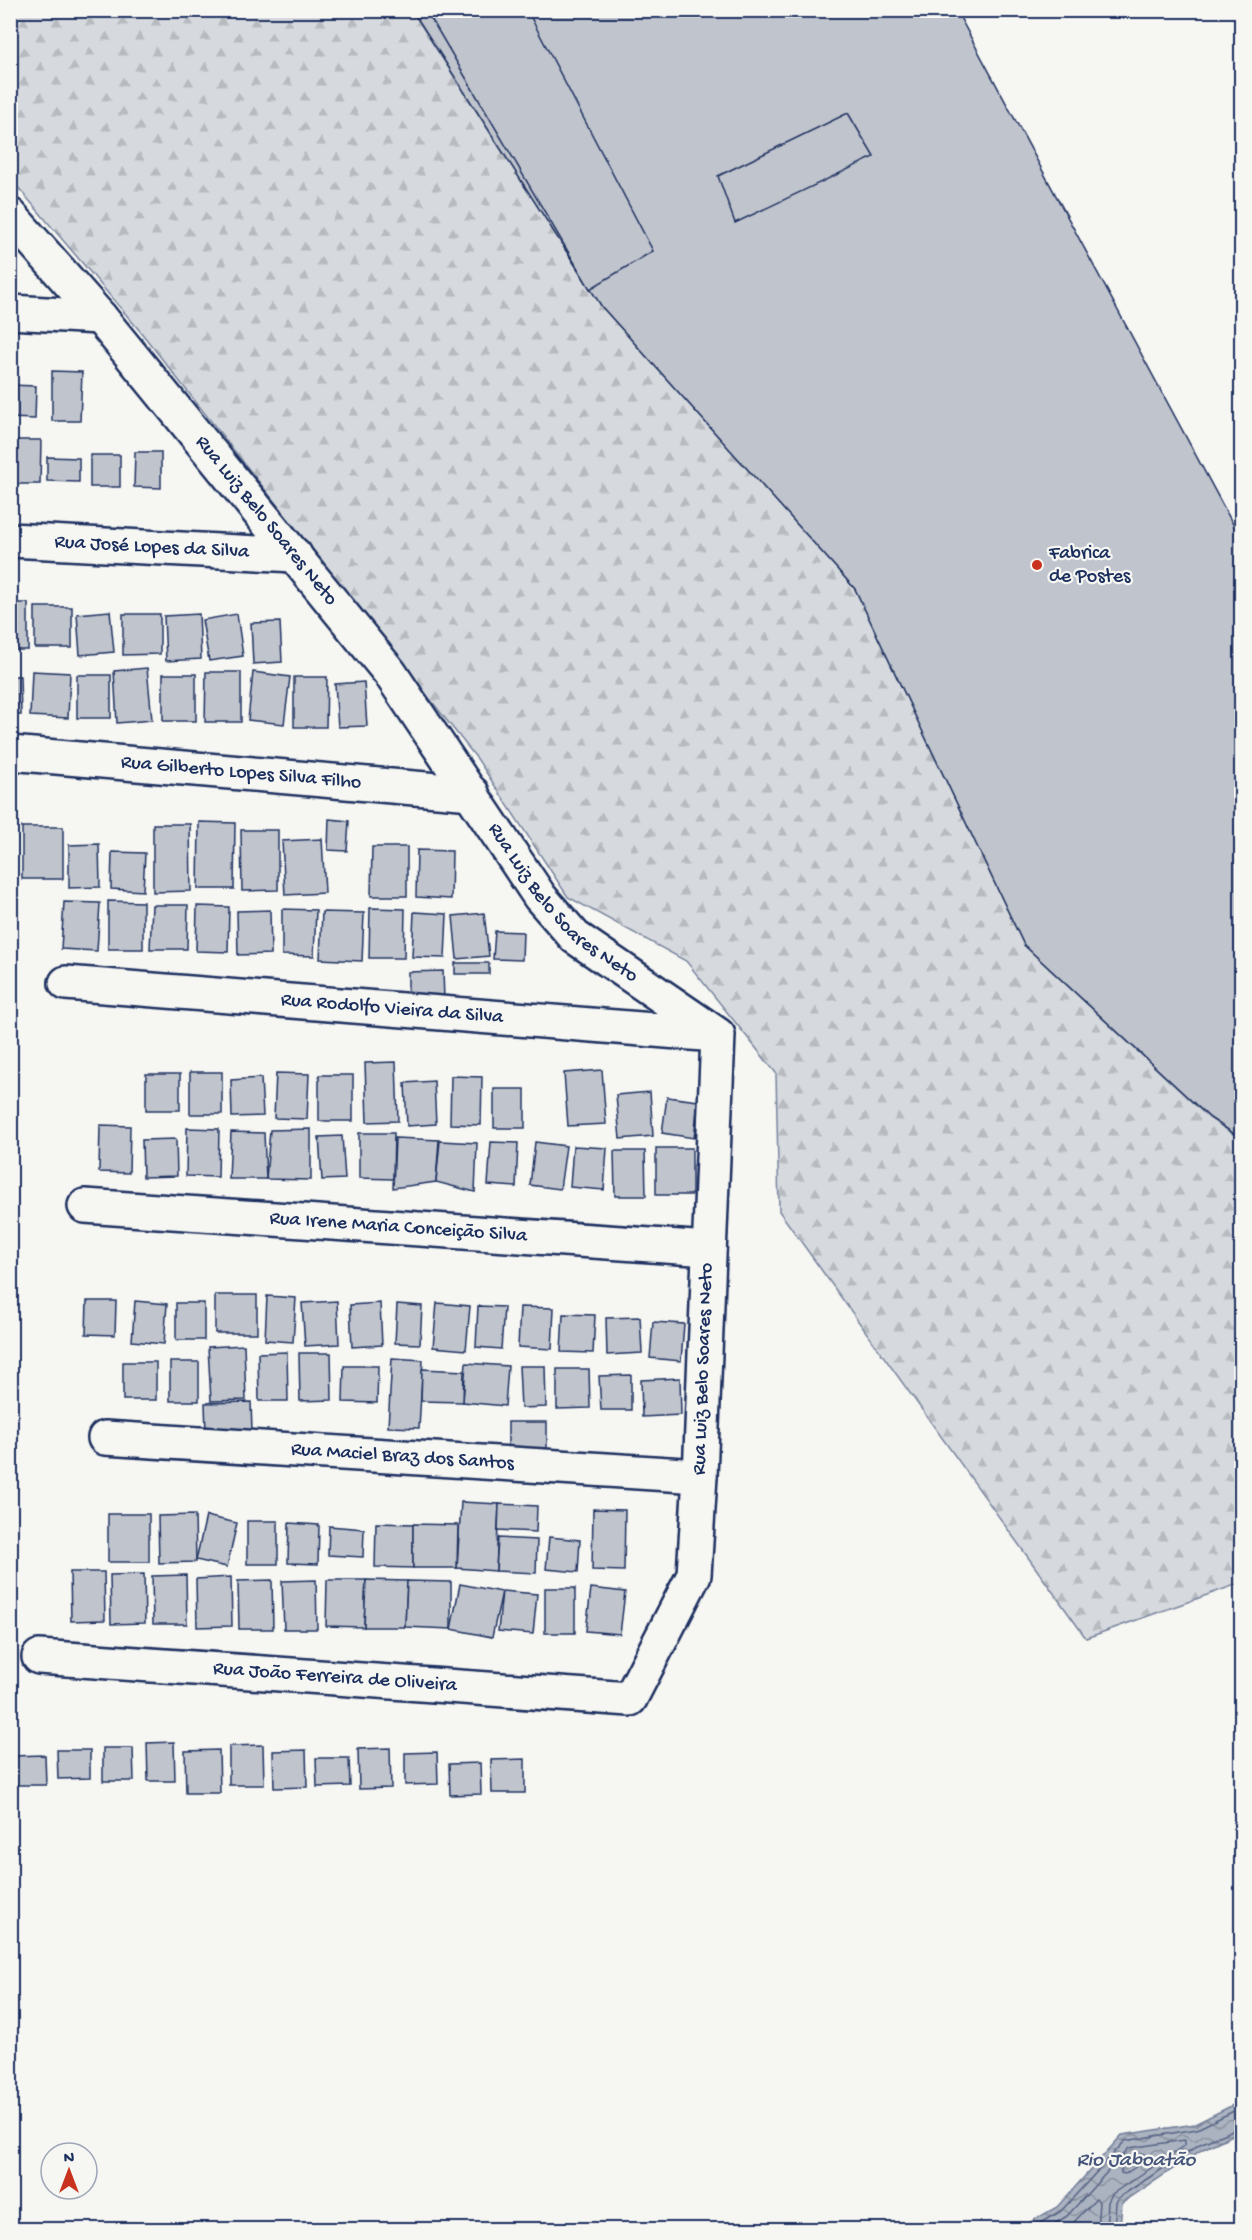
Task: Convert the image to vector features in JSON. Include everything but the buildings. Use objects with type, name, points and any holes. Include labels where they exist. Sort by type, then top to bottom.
[{"type":"street","name":"Rua Luiz Belo Soares Neto","points":[[10,215],[100,317],[390,673],[540,897],[575,937],[718,1035],[700,1476],[693,1575],[630,1700]]},
{"type":"street","points":[[10,312],[100,317]]},
{"type":"street","name":"Rua José Lopes da Silva","points":[[10,540],[295,555]]},
{"type":"street","name":"Rua Gilberto Lopes Silva Filho","points":[[10,753],[472,793]]},
{"type":"street","name":"Rua Rodolfo Vieira da Silva","points":[[66,983],[718,1035]]},
{"type":"street","name":"Rua Irene Maria Conceição Silva","points":[[85,1206],[709,1250]]},
{"type":"street","name":"Rua Maciel Braz dos Santos","points":[[105,1438],[700,1476]]},
{"type":"street","name":"Rua João Ferreira de Oliveira","points":[[39,1657],[630,1700]]},
{"type":"green space","points":[[10,11],[412,11],[602,307],[855,589],[1024,945],[1209,1118],[1241,1139],[1241,1583],[1086,1638],[779,1211],[776,1073],[686,961],[568,897],[478,760],[140,331],[11,179]]},
{"type":"water","name":"Rio Jaboatão","points":[[1241,2101],[1241,2131],[1203,2149],[1122,2203],[1120,2229],[1018,2229],[1057,2207],[1122,2135],[1195,2124]]},
{"type":"place","name":"Fabrica de Postes","points":[[1037,565]]}]
